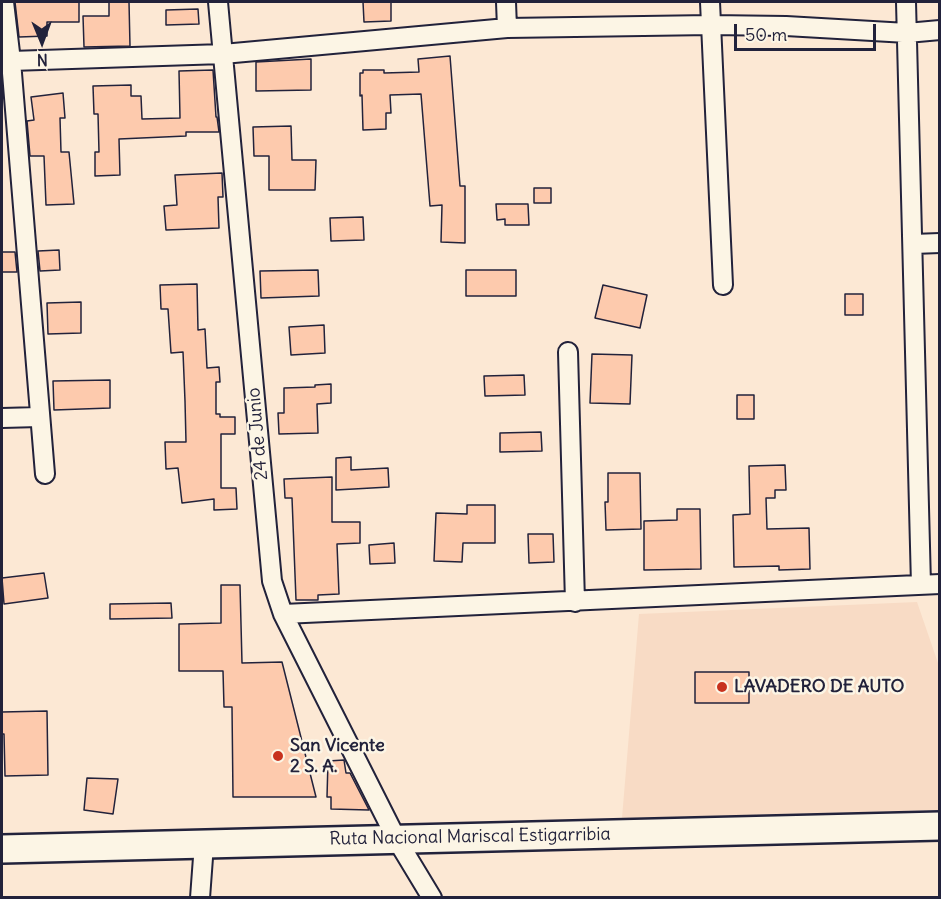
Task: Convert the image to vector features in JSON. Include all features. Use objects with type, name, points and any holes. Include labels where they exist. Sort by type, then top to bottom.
[{"type":"main road","name":"Ruta Nacional Mariscal Estigarribia","points":[[2,849],[939,826]]},
{"type":"street","points":[[4,2],[11,61],[45,474]]},
{"type":"street","name":"24 de Junio","points":[[218,2],[272,581],[283,614],[397,840],[432,897]]},
{"type":"street","points":[[506,2],[507,28]]},
{"type":"street","points":[[710,2],[723,285]]},
{"type":"street","points":[[283,614],[930,585],[913,244],[906,2]]},
{"type":"street","points":[[11,61],[223,54],[507,28],[711,25],[786,26],[907,33],[939,30]]},
{"type":"street","points":[[913,244],[939,243]]},
{"type":"street","points":[[568,352],[575,602]]},
{"type":"street","points":[[2,418],[39,417]]},
{"type":"street","points":[[200,897],[204,844]]},
{"type":"shaded area","points":[[917,602],[939,666],[939,810],[622,818],[639,614]]},
{"type":"building","points":[[15,2],[79,2],[79,22],[47,22],[47,36],[19,37]]},
{"type":"building","points":[[109,2],[129,2],[130,46],[84,47],[83,16],[109,16]]},
{"type":"building","points":[[363,2],[391,2],[391,21],[364,22]]},
{"type":"building","points":[[198,9],[199,24],[166,25],[166,10]]},
{"type":"building","points":[[450,56],[460,186],[465,186],[465,243],[441,242],[442,205],[430,206],[421,94],[390,95],[391,113],[386,113],[386,129],[363,130],[362,95],[360,96],[360,73],[363,73],[363,70],[384,70],[384,73],[419,72],[418,59]]},
{"type":"building","points":[[311,59],[311,90],[256,91],[256,62]]},
{"type":"building","points":[[213,70],[219,132],[186,132],[186,136],[119,139],[120,175],[95,176],[95,152],[99,152],[98,114],[94,114],[93,86],[131,85],[131,96],[141,96],[142,119],[180,118],[179,71]]},
{"type":"building","points":[[63,93],[65,118],[60,118],[61,152],[69,152],[74,204],[46,205],[44,156],[30,156],[27,121],[34,120],[31,97]]},
{"type":"building","points":[[291,126],[292,160],[316,160],[315,190],[269,190],[269,156],[254,156],[253,127]]},
{"type":"building","points":[[222,173],[223,197],[218,197],[219,228],[166,230],[164,206],[177,205],[175,175]]},
{"type":"building","points":[[534,188],[551,188],[551,203],[534,203]]},
{"type":"building","points":[[496,204],[528,204],[529,225],[505,225],[505,219],[497,220]]},
{"type":"building","points":[[363,217],[364,240],[331,241],[330,218]]},
{"type":"building","points":[[59,250],[60,270],[40,271],[38,251]]},
{"type":"building","points":[[2,252],[15,252],[17,272],[2,272]]},
{"type":"building","points":[[318,270],[319,296],[261,298],[260,271]]},
{"type":"building","points":[[466,270],[516,270],[516,296],[466,296]]},
{"type":"building","points":[[197,284],[198,330],[205,329],[207,368],[219,367],[220,382],[216,382],[216,414],[220,414],[220,417],[235,417],[235,434],[221,434],[221,488],[236,488],[237,509],[214,510],[214,499],[182,503],[178,468],[166,469],[165,442],[186,442],[185,401],[183,352],[171,353],[168,309],[161,309],[160,285]]},
{"type":"building","points":[[603,285],[647,295],[640,328],[595,318]]},
{"type":"building","points":[[845,294],[863,294],[863,315],[845,315]]},
{"type":"building","points":[[81,302],[81,333],[48,334],[47,303]]},
{"type":"building","points":[[324,325],[325,353],[291,355],[289,327]]},
{"type":"building","points":[[592,354],[632,355],[630,404],[590,403]]},
{"type":"building","points":[[524,375],[525,395],[485,396],[484,376]]},
{"type":"building","points":[[110,380],[110,408],[54,410],[53,381]]},
{"type":"building","points":[[331,384],[331,403],[317,404],[318,433],[279,434],[278,413],[284,413],[284,388]]},
{"type":"building","points":[[737,395],[754,395],[754,419],[737,419]]},
{"type":"building","points":[[541,432],[542,451],[500,452],[500,433]]},
{"type":"building","points":[[351,457],[351,470],[388,468],[389,487],[336,490],[336,458]]},
{"type":"building","points":[[785,465],[786,490],[775,490],[775,498],[766,498],[767,529],[809,528],[810,569],[779,570],[779,566],[734,567],[733,515],[750,514],[749,466]]},
{"type":"building","points":[[608,473],[640,473],[641,529],[606,530],[605,502],[608,502]]},
{"type":"building","points":[[332,477],[332,522],[360,522],[360,543],[337,544],[339,594],[318,595],[318,600],[296,600],[292,498],[285,498],[284,479]]},
{"type":"building","points":[[467,505],[495,505],[495,543],[463,543],[462,562],[434,561],[436,513],[467,514]]},
{"type":"building","points":[[677,509],[700,509],[701,569],[644,570],[644,521],[677,520]]},
{"type":"building","points":[[528,534],[553,534],[554,562],[529,563]]},
{"type":"building","points":[[394,543],[395,563],[370,564],[369,545]]},
{"type":"building","points":[[44,573],[48,598],[4,604],[2,578]]},
{"type":"building","points":[[221,585],[240,585],[242,663],[282,662],[316,797],[233,797],[232,707],[224,707],[223,671],[179,671],[179,624],[221,623]]},
{"type":"building","points":[[171,603],[172,618],[110,619],[110,604]]},
{"type":"building","name":"LAVADERO DE AUTO","points":[[695,672],[749,672],[749,703],[695,703]]},
{"type":"building","points":[[47,711],[48,775],[5,776],[2,712]]},
{"type":"building","points":[[344,760],[346,773],[350,773],[369,810],[331,809],[331,797],[327,797],[328,761]]},
{"type":"building","points":[[87,778],[118,779],[113,814],[84,810]]},
{"type":"place","name":"LAVADERO DE AUTO","points":[[722,687]]},
{"type":"place","name":"San Vicente 2 S. A.","points":[[278,756]]}]
